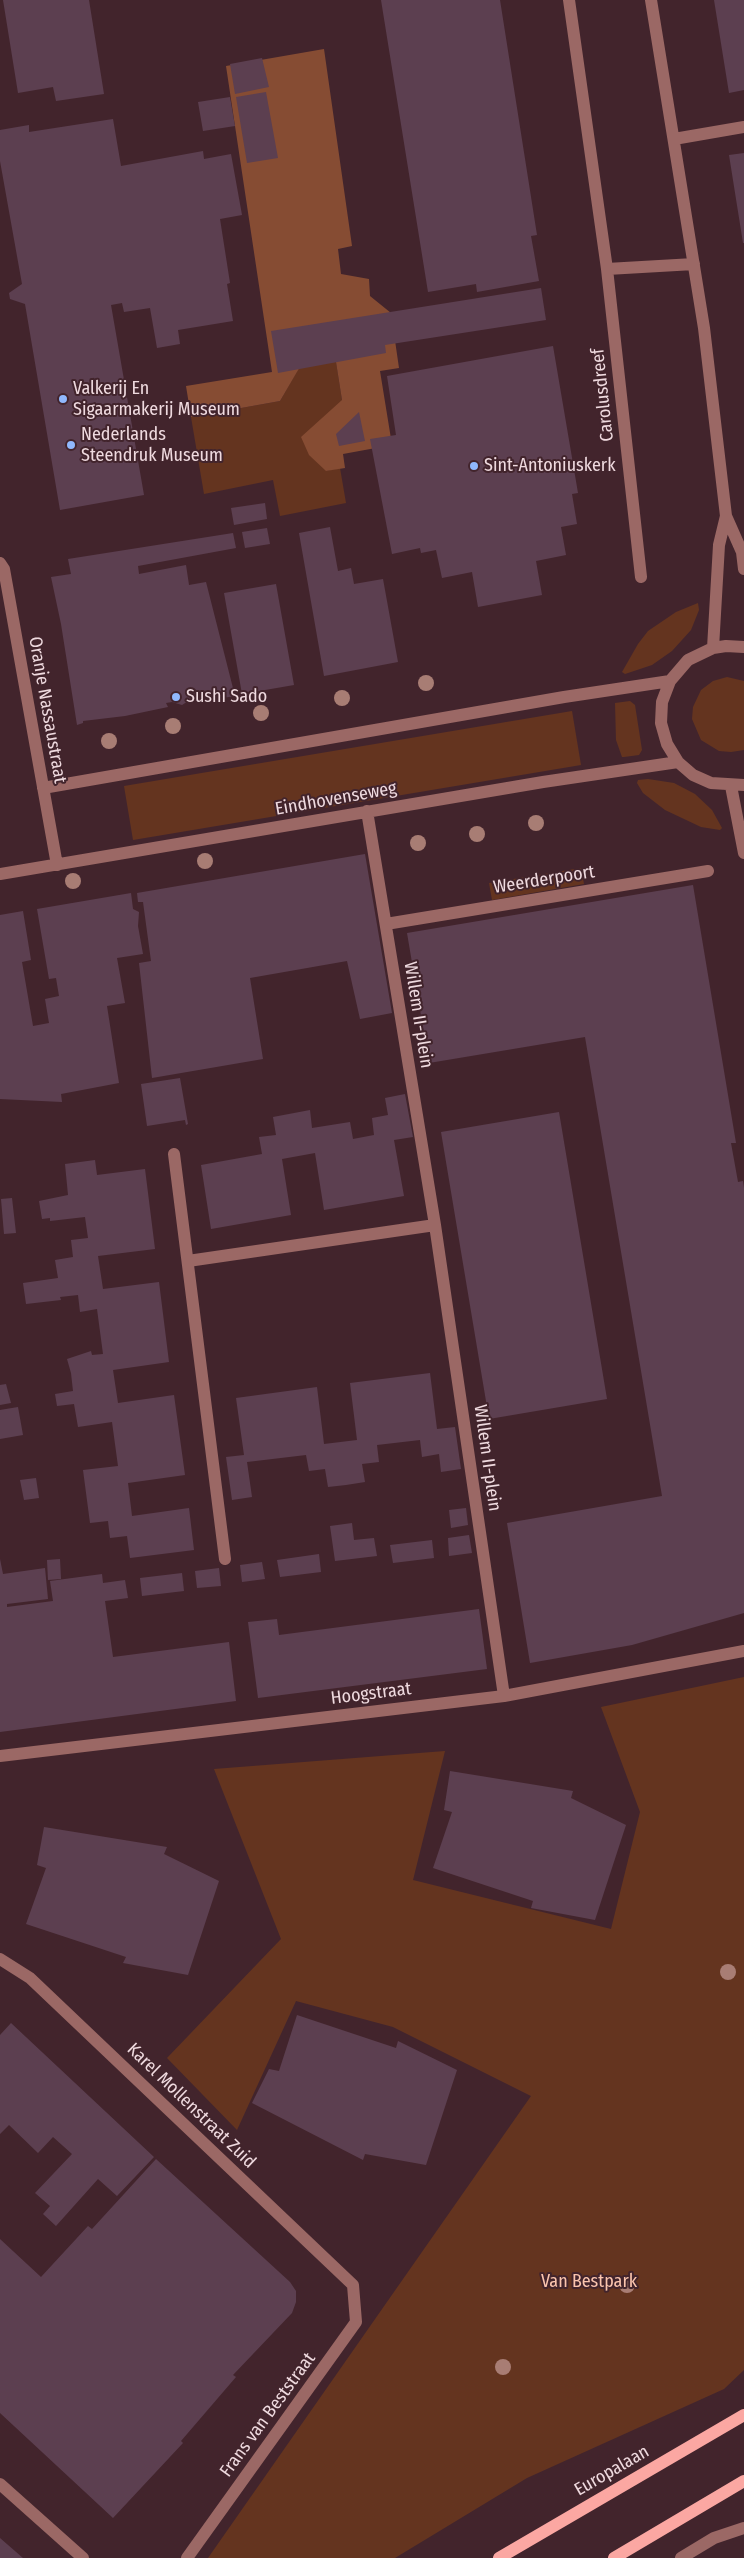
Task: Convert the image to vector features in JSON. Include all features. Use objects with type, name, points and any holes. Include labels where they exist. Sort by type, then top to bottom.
[{"type":"main road","name":"Europalaan","points":[[499,2558],[744,2415]]},
{"type":"main road","points":[[614,2558],[744,2481]]},
{"type":"street","name":"Carolusdreef","points":[[569,0],[607,270],[641,576]]},
{"type":"street","points":[[651,0],[704,328],[726,516],[742,552],[744,569]]},
{"type":"street","points":[[674,139],[744,127]]},
{"type":"street","points":[[607,270],[694,264]]},
{"type":"street","points":[[713,648],[719,545],[726,516]]},
{"type":"street","name":"Oranje Nassaustraat","points":[[0,563],[4,569],[57,864]]},
{"type":"street","points":[[744,647],[726,646],[713,648],[688,660],[670,682],[662,702],[661,723],[667,744],[678,762],[693,775],[711,784],[744,785]]},
{"type":"street","points":[[43,788],[564,697],[670,682]]},
{"type":"street","name":"Eindhovenseweg","points":[[0,874],[367,811],[678,762]]},
{"type":"street","points":[[730,786],[744,853]]},
{"type":"street","name":"Willem II-plein","points":[[367,811],[435,1225],[504,1696]]},
{"type":"street","name":"Weerderpoort","points":[[386,924],[708,871]]},
{"type":"street","points":[[174,1154],[225,1559]]},
{"type":"street","points":[[188,1261],[435,1225]]},
{"type":"street","name":"Hoogstraat","points":[[0,1756],[504,1696],[744,1651]]},
{"type":"street","name":"Karel Mollenstraat Zuid","points":[[0,1959],[30,1978],[353,2285]]},
{"type":"street","name":"Frans van Beststraat","points":[[187,2558],[356,2322],[353,2285]]},
{"type":"street","points":[[0,2484],[83,2558]]},
{"type":"street","points":[[681,2558],[714,2538],[744,2528]]},
{"type":"green space","points":[[336,362],[342,400],[326,471],[340,468],[346,503],[280,516],[273,480],[204,494],[191,417],[280,401],[301,364]]},
{"type":"green space","points":[[698,603],[699,610],[691,630],[672,651],[652,665],[625,674],[622,672],[648,631],[676,612]]},
{"type":"green space","points":[[727,677],[744,681],[744,750],[731,752],[719,751],[701,740],[692,719],[693,707],[701,690],[713,681]]},
{"type":"green space","points":[[630,701],[635,705],[642,750],[639,755],[622,757],[616,740],[615,703]]},
{"type":"green space","points":[[572,711],[581,765],[133,840],[124,786]]},
{"type":"green space","points":[[648,779],[674,783],[695,794],[712,810],[722,828],[720,830],[701,827],[665,810],[643,793],[637,783],[638,780]]},
{"type":"green space","points":[[581,868],[584,884],[492,900],[489,883]]},
{"type":"green space","name":"Van Bestpark","points":[[744,1677],[744,2370],[724,2389],[527,2478],[395,2558],[208,2558],[531,2096],[393,2027],[296,2001],[237,2130],[167,2058],[281,1939],[214,1769],[445,1751],[413,1880],[611,1929],[640,1812],[601,1707]]},
{"type":"shaded area","points":[[324,49],[352,246],[338,249],[341,274],[369,279],[370,296],[391,313],[399,368],[380,371],[392,445],[343,454],[345,468],[326,471],[309,455],[301,437],[342,400],[336,362],[301,365],[280,401],[191,417],[186,386],[272,372],[226,66]]},
{"type":"building","points":[[3,0],[89,0],[104,94],[56,101],[53,87],[18,93]]},
{"type":"building","points":[[381,0],[500,0],[537,235],[531,236],[539,281],[477,292],[476,284],[428,292]]},
{"type":"building","points":[[714,0],[744,0],[744,90],[729,93]]},
{"type":"building","points":[[262,58],[269,87],[235,94],[230,64]]},
{"type":"building","points":[[266,92],[278,158],[247,163],[236,97]]},
{"type":"building","points":[[230,97],[235,126],[203,131],[198,102]]},
{"type":"building","points":[[113,119],[121,166],[203,151],[204,159],[231,154],[242,215],[220,219],[230,283],[227,284],[233,321],[178,330],[180,344],[157,348],[150,308],[124,312],[122,303],[111,305],[144,495],[60,510],[25,304],[10,299],[9,293],[22,284],[0,161],[0,130],[29,125],[29,132]]},
{"type":"building","points":[[744,153],[744,243],[743,243],[729,155]]},
{"type":"building","points":[[541,288],[546,320],[385,345],[386,353],[278,373],[271,331]]},
{"type":"building","name":"Sint-Antoniuskerk","points":[[553,346],[578,493],[572,494],[577,524],[561,527],[566,555],[536,561],[542,595],[478,607],[472,572],[442,578],[436,550],[421,553],[420,548],[392,554],[370,439],[396,435],[387,376]]},
{"type":"building","points":[[359,412],[365,441],[339,446],[336,434]]},
{"type":"building","points":[[265,503],[267,519],[234,525],[231,508]]},
{"type":"building","points":[[330,527],[338,571],[351,568],[354,584],[383,579],[398,662],[324,676],[299,533]]},
{"type":"building","points":[[267,528],[270,544],[245,548],[242,532]]},
{"type":"building","points":[[233,533],[236,548],[138,566],[139,574],[186,565],[189,585],[206,582],[235,696],[198,702],[197,698],[193,698],[182,705],[172,702],[166,703],[168,707],[125,716],[83,721],[83,723],[77,725],[61,624],[51,577],[71,574],[68,559]]},
{"type":"building","points":[[276,584],[294,685],[242,694],[224,593]]},
{"type":"building","points":[[365,854],[392,1013],[360,1019],[347,961],[250,978],[263,1059],[152,1078],[139,963],[151,961],[143,902],[138,902],[137,893]]},
{"type":"building","points":[[693,885],[736,1143],[731,1143],[738,1182],[743,1181],[744,1188],[744,1613],[632,1645],[530,1663],[507,1523],[662,1496],[585,1037],[429,1063],[407,933]]},
{"type":"building","points":[[131,893],[133,909],[139,912],[138,926],[143,954],[117,958],[125,1003],[107,1006],[119,1083],[61,1094],[62,1102],[0,1099],[0,915],[23,911],[31,960],[22,962],[33,1026],[49,1023],[45,999],[59,996],[56,978],[49,979],[37,909]]},
{"type":"building","points":[[180,1078],[188,1124],[186,1125],[185,1120],[147,1126],[141,1084]]},
{"type":"building","points":[[405,1094],[413,1137],[394,1140],[404,1196],[324,1210],[315,1153],[282,1159],[291,1215],[211,1229],[201,1165],[262,1154],[259,1137],[276,1135],[273,1117],[310,1110],[312,1128],[350,1122],[353,1139],[374,1135],[372,1118],[388,1115],[385,1098]]},
{"type":"building","points":[[559,1112],[607,1399],[489,1419],[441,1132]]},
{"type":"building","points":[[95,1160],[97,1175],[145,1169],[155,1249],[98,1256],[103,1289],[159,1282],[169,1362],[113,1370],[118,1403],[174,1395],[185,1475],[128,1483],[132,1516],[189,1508],[194,1550],[130,1558],[127,1536],[110,1538],[108,1521],[90,1523],[83,1470],[118,1466],[112,1422],[78,1427],[74,1404],[57,1406],[55,1394],[73,1391],[67,1359],[91,1351],[92,1355],[103,1354],[97,1309],[80,1312],[78,1295],[60,1297],[61,1300],[26,1304],[23,1283],[58,1278],[55,1260],[73,1257],[71,1240],[88,1238],[85,1217],[50,1221],[50,1218],[42,1219],[39,1201],[68,1195],[65,1164]]},
{"type":"building","points":[[12,1198],[16,1233],[4,1234],[1,1199]]},
{"type":"building","points":[[430,1373],[437,1429],[455,1427],[461,1469],[441,1472],[439,1454],[422,1457],[420,1440],[377,1445],[379,1462],[362,1464],[365,1482],[346,1485],[328,1487],[325,1469],[309,1471],[306,1455],[247,1462],[252,1497],[232,1500],[226,1457],[244,1455],[236,1398],[317,1387],[324,1444],[357,1440],[350,1383]]},
{"type":"building","points":[[6,1384],[11,1403],[0,1405],[0,1385]]},
{"type":"building","points":[[18,1407],[23,1435],[0,1439],[0,1410]]},
{"type":"building","points":[[36,1478],[39,1498],[24,1500],[20,1480]]},
{"type":"building","points":[[466,1508],[468,1525],[451,1528],[449,1510]]},
{"type":"building","points":[[352,1523],[354,1540],[374,1538],[377,1556],[335,1561],[330,1526]]},
{"type":"building","points":[[469,1535],[472,1553],[449,1556],[448,1538]]},
{"type":"building","points":[[432,1540],[434,1558],[393,1563],[390,1545]]},
{"type":"building","points":[[319,1554],[321,1572],[280,1577],[277,1560]]},
{"type":"building","points":[[0,1559],[3,1574],[45,1568],[48,1599],[7,1604],[7,1607],[53,1601],[50,1581],[102,1574],[103,1583],[125,1580],[128,1598],[105,1601],[113,1657],[229,1642],[236,1701],[0,1732]]},
{"type":"building","points":[[60,1559],[61,1579],[48,1580],[47,1560]]},
{"type":"building","points":[[262,1562],[265,1579],[242,1582],[240,1565]]},
{"type":"building","points":[[219,1568],[221,1586],[197,1588],[195,1571]]},
{"type":"building","points":[[182,1573],[184,1591],[142,1596],[140,1578]]},
{"type":"building","points":[[479,1609],[487,1669],[258,1698],[248,1622],[277,1619],[279,1635]]},
{"type":"building","points":[[450,1771],[573,1791],[571,1798],[626,1825],[595,1920],[531,1908],[533,1901],[433,1868],[452,1812],[444,1810]]},
{"type":"building","points":[[44,1827],[167,1847],[164,1854],[219,1881],[188,1975],[123,1963],[126,1957],[26,1924],[46,1868],[37,1865]]},
{"type":"building","points":[[297,2015],[396,2048],[398,2041],[457,2070],[426,2165],[365,2154],[363,2160],[252,2103],[269,2069],[279,2071]]},
{"type":"building","points":[[11,2023],[154,2157],[117,2196],[98,2179],[56,2226],[43,2214],[50,2206],[35,2193],[72,2154],[53,2137],[38,2153],[9,2125],[0,2134],[0,2035]]},
{"type":"building","points":[[156,2159],[290,2282],[296,2291],[296,2302],[292,2313],[233,2375],[236,2377],[181,2441],[183,2443],[113,2518],[0,2413],[0,2239],[41,2277],[88,2226],[92,2229]]},
{"type":"building","points":[[0,2538],[23,2558],[0,2558]]},
{"type":"place","name":"Valkerij En Sigaarmakerij Museum","points":[[63,399]]},
{"type":"place","name":"Nederlands Steendruk Museum","points":[[71,445]]},
{"type":"place","name":"Sint-Antoniuskerk","points":[[474,466]]},
{"type":"place","name":"Sushi Sado","points":[[176,697]]}]
